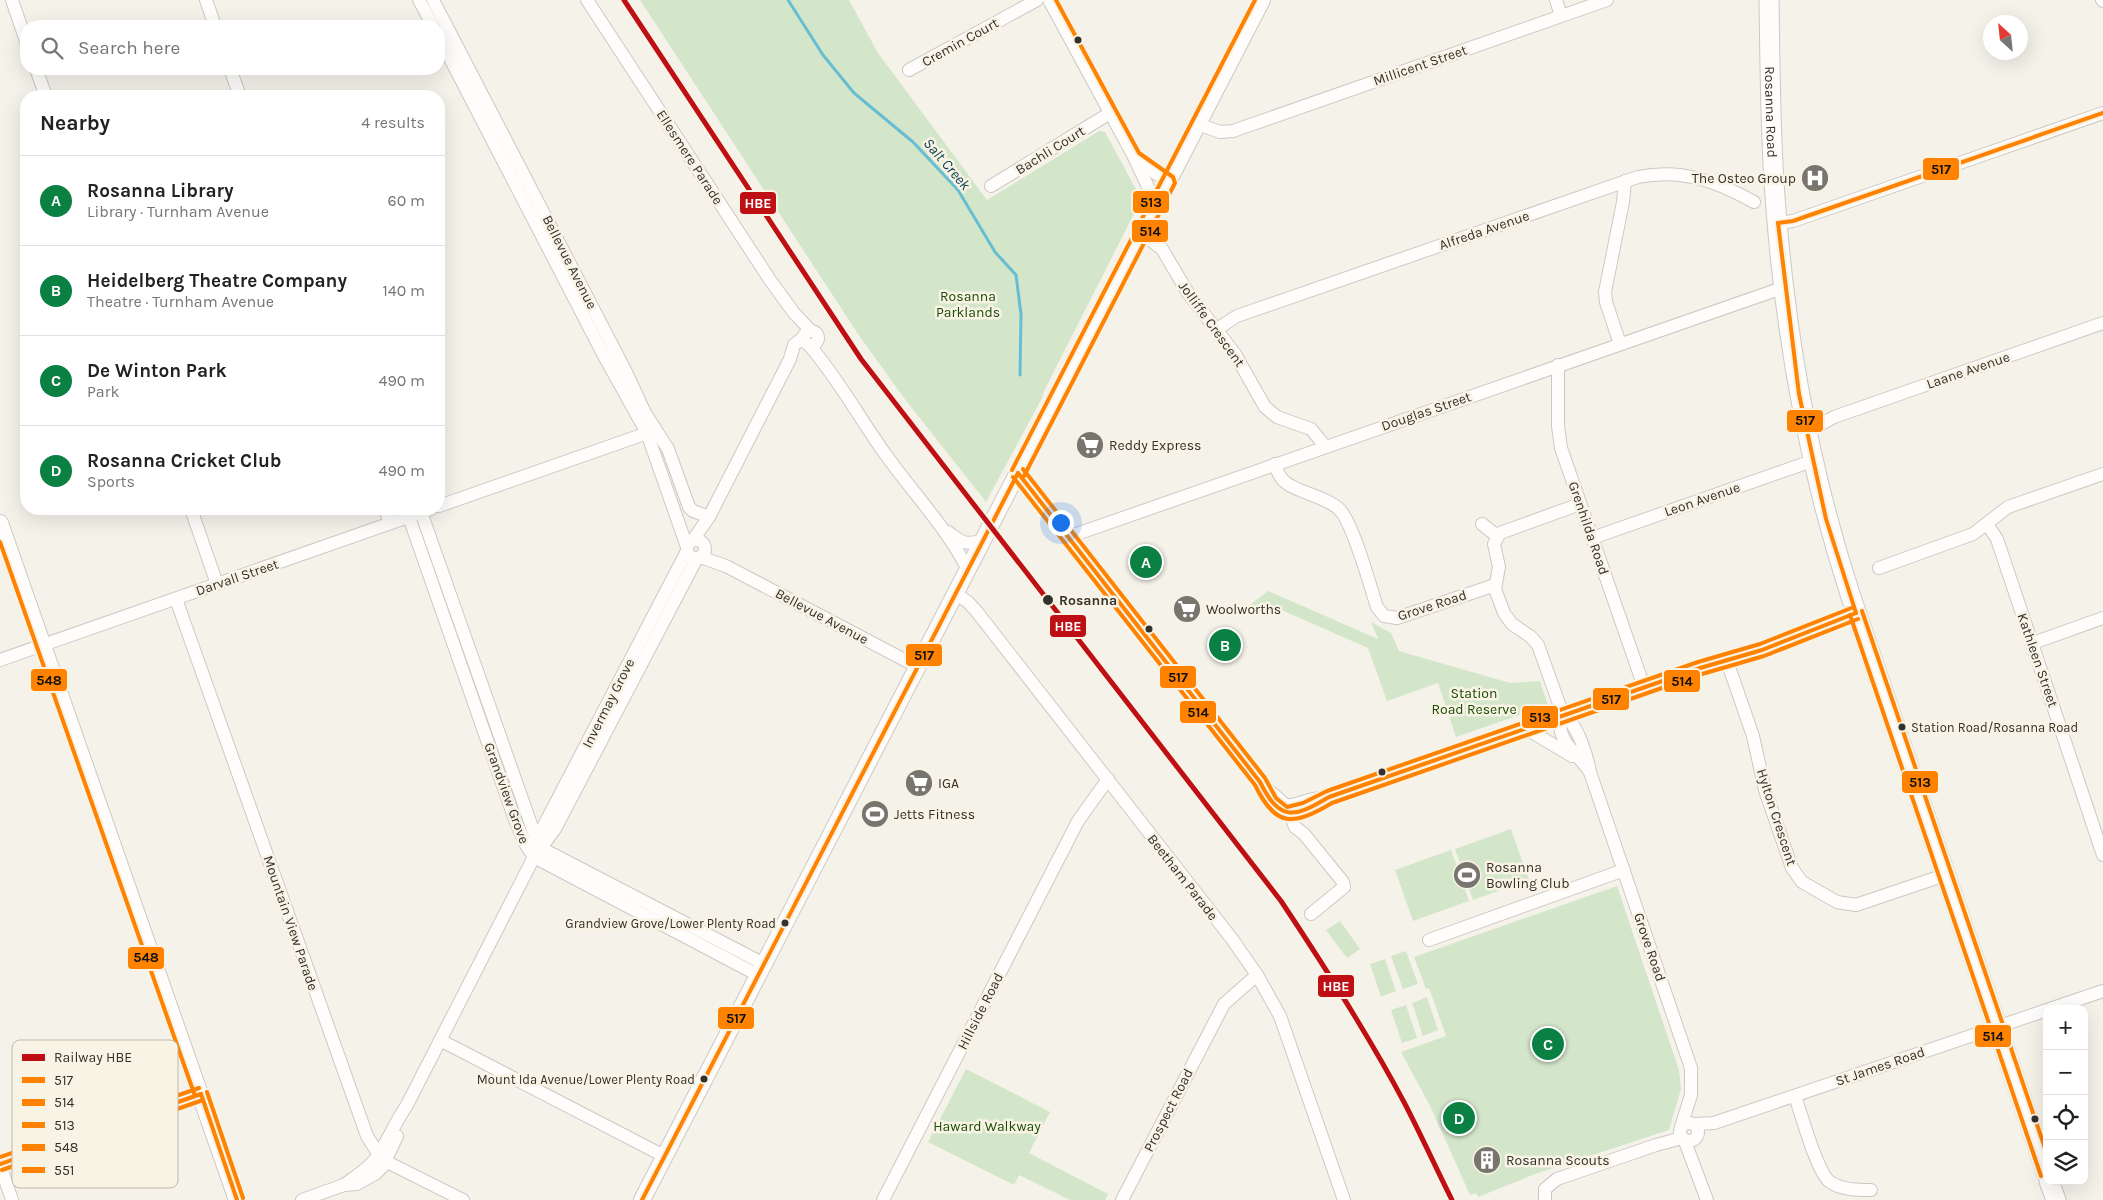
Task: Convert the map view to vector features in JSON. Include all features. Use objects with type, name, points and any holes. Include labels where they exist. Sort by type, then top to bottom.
[{"type":"highway","name":"Rosanna Road","points":[[1769,0],[1773,162],[1778,223],[1794,371],[1812,461],[1826,519],[1856,613],[2043,1162]]},
{"type":"highway","points":[[2050,1185],[2056,1200]]},
{"type":"main road","points":[[642,1200],[1262,0]]},
{"type":"main road","points":[[0,523],[238,1200]]},
{"type":"main road","points":[[178,1102],[201,1094]]},
{"type":"main road","points":[[0,1165],[12,1161]]},
{"type":"street","points":[[12,0],[20,23]]},
{"type":"street","points":[[206,0],[213,20]]},
{"type":"street","points":[[420,0],[430,20]]},
{"type":"street","name":"Bellevue Avenue","points":[[434,0],[444,20]]},
{"type":"street","name":"Ellesmere Parade","points":[[587,0],[883,451],[940,526],[968,570]]},
{"type":"street","name":"Cremin Court","points":[[910,70],[1037,0]]},
{"type":"street","points":[[1048,0],[1134,157],[1156,206]]},
{"type":"street","points":[[1556,0],[1561,16]]},
{"type":"street","name":"Millicent Street","points":[[1201,119],[1220,132],[1233,131],[1607,0]]},
{"type":"street","name":"Bellevue Avenue","points":[[445,22],[651,431],[696,549],[918,667]]},
{"type":"street","name":"Bellevue Avenue","points":[[445,49],[602,352],[651,431],[668,449],[688,507],[708,517]]},
{"type":"street","points":[[38,75],[44,90]]},
{"type":"street","points":[[232,75],[238,90]]},
{"type":"street","name":"Bachli Court","points":[[991,186],[1110,113]]},
{"type":"street","points":[[1778,223],[1794,221],[2103,113]]},
{"type":"street","points":[[1134,157],[1169,182]]},
{"type":"street","name":"Alfreda Avenue","points":[[1217,329],[1237,316],[1625,181],[1650,175],[1674,173],[1688,175],[1725,186],[1754,202]]},
{"type":"street","points":[[1620,344],[1606,302],[1605,292],[1623,202],[1625,181]]},
{"type":"street","name":"Jolliffe Crescent","points":[[1141,236],[1153,242],[1162,250],[1188,293],[1217,329],[1243,367],[1265,407],[1277,417],[1314,431],[1320,448]]},
{"type":"street","name":"Douglas Street","points":[[1068,537],[1785,286]]},
{"type":"street","name":"Laane Avenue","points":[[1805,426],[2103,323]]},
{"type":"street","name":"Invermay Grove","points":[[302,1200],[344,1185],[357,1184],[375,1174],[393,1126],[407,1105],[538,849],[539,835],[696,549],[708,517],[790,359],[809,339]]},
{"type":"street","name":"Grenhilda Road","points":[[1558,365],[1559,440],[1644,687]]},
{"type":"street","points":[[445,504],[651,431]]},
{"type":"street","name":"Leon Avenue","points":[[1592,538],[1812,461]]},
{"type":"street","name":"Grove Road","points":[[1279,463],[1294,486],[1329,502],[1342,513],[1350,528],[1377,607],[1384,616],[1397,618],[1495,585],[1506,616],[1538,645],[1563,715],[1574,727],[1586,757],[1688,1057],[1692,1077],[1688,1132],[1706,1200]]},
{"type":"street","points":[[1018,473],[1260,782],[1290,809],[1304,834],[1343,882],[1344,887],[1311,914]]},
{"type":"street","points":[[1879,568],[1973,534],[2008,507],[2103,474]]},
{"type":"street","points":[[1495,585],[1499,571],[1494,548],[1497,536],[1507,529],[1580,504]]},
{"type":"street","points":[[193,515],[218,584]]},
{"type":"street","points":[[387,515],[390,523]]},
{"type":"street","name":"Darvall Street","points":[[0,660],[413,515]]},
{"type":"street","name":"Grandview Grove","points":[[428,515],[538,849]]},
{"type":"street","name":"Grandview Grove","points":[[408,517],[526,846],[538,849],[761,969]]},
{"type":"street","points":[[1482,524],[1497,536]]},
{"type":"street","name":"Kathleen Street","points":[[1987,524],[1997,539],[2103,855]]},
{"type":"street","name":"Ellesmere Parade","points":[[940,526],[962,543],[983,541]]},
{"type":"street","name":"Beetham Parade","points":[[956,594],[978,612],[1246,957],[1257,974],[1269,993],[1290,1042],[1344,1200]]},
{"type":"street","name":"Mountain View Parade","points":[[176,599],[363,1127],[382,1158]]},
{"type":"street","points":[[1290,809],[1313,799],[1329,797],[1644,687],[1794,638],[1856,613]]},
{"type":"street","points":[[2033,643],[2103,618]]},
{"type":"street","name":"Hylton Crescent","points":[[1727,660],[1753,736],[1766,790],[1792,868],[1802,882],[1837,902],[1856,905],[1945,875]]},
{"type":"street","name":"Grove Road","points":[[1563,715],[1560,721],[1568,747],[1590,772]]},
{"type":"street","points":[[1525,728],[1578,760]]},
{"type":"street","name":"Hillside Road","points":[[883,1200],[1078,821],[1104,775]]},
{"type":"street","points":[[1429,940],[1624,870]]},
{"type":"street","name":"Prospect Road","points":[[1122,1200],[1215,1019],[1224,1004],[1257,974]]},
{"type":"street","name":"St James Road","points":[[2060,1005],[2103,991]]},
{"type":"street","name":"Prospect Road","points":[[1215,1019],[1240,997],[1257,992],[1269,993]]},
{"type":"street","name":"St James Road","points":[[1545,1195],[1549,1184],[1557,1179],[1656,1145],[1714,1122],[2043,1011]]},
{"type":"street","points":[[440,1040],[664,1156]]},
{"type":"street","points":[[1795,1096],[1819,1166],[1826,1178],[1845,1188],[1872,1190]]},
{"type":"street","points":[[382,1158],[397,1168],[463,1200]]},
{"type":"street","points":[[0,1165],[12,1200]]},
{"type":"green space","name":"Rosanna Parklands","points":[[640,0],[849,0],[878,53],[987,200],[1099,131],[1105,132],[1141,198],[1140,202],[1042,398],[986,502],[904,398],[858,334]]},
{"type":"green space","name":"Station Road Reserve","points":[[1268,591],[1378,639],[1371,622],[1391,633],[1399,651],[1510,683],[1540,681],[1548,705],[1456,737],[1438,683],[1387,701],[1368,648],[1279,609],[1238,614]]},
{"type":"green space","points":[[1511,829],[1529,880],[1473,900],[1455,849]]},
{"type":"green space","points":[[1451,850],[1469,901],[1413,921],[1395,870]]},
{"type":"green space","points":[[1617,886],[1679,1070],[1681,1089],[1669,1130],[1535,1174],[1478,1197],[1476,1193],[1470,1195],[1431,1108],[1401,1052],[1446,1036],[1429,988],[1426,989],[1414,957]]},
{"type":"green space","points":[[1340,921],[1360,949],[1347,958],[1326,930]]},
{"type":"green space","points":[[1406,951],[1418,984],[1403,989],[1391,956]]},
{"type":"green space","points":[[1385,959],[1396,991],[1381,997],[1370,964]]},
{"type":"green space","points":[[1427,997],[1438,1030],[1423,1036],[1412,1003]]},
{"type":"green space","points":[[1406,1005],[1417,1038],[1402,1043],[1391,1010]]},
{"type":"green space","name":"Haward Walkway","points":[[966,1069],[1050,1112],[1029,1153],[1108,1194],[1105,1200],[1070,1200],[1019,1175],[1014,1185],[928,1142]]},
{"type":"waterway","name":"Salt Creek","points":[[788,0],[823,55],[854,93],[913,142],[958,190],[995,252],[1016,275],[1021,314],[1020,375]]},
{"type":"rail line","name":"HBE","points":[[624,0],[861,359],[1281,901],[1330,976],[1376,1052],[1405,1104],[1452,1200]]},
{"type":"transit line","name":"514","points":[[1024,476],[1175,183],[1173,177],[1139,153],[1056,0]]},
{"type":"transit line","name":"513","points":[[1012,470],[1255,0]]},
{"type":"transit line","name":"517","points":[[1778,223],[1793,221],[2103,113]]},
{"type":"transit line","name":"517","points":[[1778,223],[1799,394],[1826,519],[1856,613]]},
{"type":"transit line","name":"513","points":[[1023,469],[1265,778],[1276,798],[1287,807],[1303,803],[1327,791],[1698,662],[1760,644],[1854,607]]},
{"type":"transit line","name":"517","points":[[1018,473],[1260,782],[1274,804],[1281,810],[1289,812],[1306,809],[1329,797],[1700,668],[1762,650],[1856,613]]},
{"type":"transit line","name":"517","points":[[642,1200],[1018,473]]},
{"type":"transit line","name":"514","points":[[1013,477],[1255,785],[1270,809],[1278,816],[1287,819],[1306,816],[1332,803],[1702,674],[1764,656],[1858,619]]},
{"type":"transit line","name":"548","points":[[0,542],[175,1040]]},
{"type":"transit line","name":"513","points":[[1862,611],[2043,1142]]},
{"type":"transit line","name":"514","points":[[1850,615],[2041,1176]]},
{"type":"transit line","name":"548","points":[[178,1048],[195,1096]]},
{"type":"transit line","name":"551","points":[[178,1095],[199,1088]]},
{"type":"transit line","name":"551","points":[[207,1092],[243,1198]]},
{"type":"transit line","name":"517","points":[[201,1094],[237,1200]]},
{"type":"transit line","name":"517","points":[[178,1102],[201,1094]]},
{"type":"transit line","name":"548","points":[[178,1109],[203,1100]]},
{"type":"transit line","name":"551","points":[[0,1157],[12,1153]]},
{"type":"transit line","name":"517","points":[[0,1164],[12,1160]]},
{"type":"transit line","name":"548","points":[[2,1170],[12,1167]]},
{"type":"place","name":"The Osteo Group","points":[[1815,178]]},
{"type":"place","name":"Reddy Express","points":[[1090,445]]},
{"type":"place","name":"Rosanna Library","points":[[1146,562]]},
{"type":"place","name":"Rosanna","points":[[1048,600]]},
{"type":"place","name":"Woolworths","points":[[1187,609]]},
{"type":"place","name":"Heidelberg Theatre Company","points":[[1225,645]]},
{"type":"place","name":"Station Road/Rosanna Road","points":[[1902,727]]},
{"type":"place","name":"IGA","points":[[919,783]]},
{"type":"place","name":"Jetts Fitness","points":[[875,814]]},
{"type":"place","name":"Rosanna Bowling Club","points":[[1467,875]]},
{"type":"place","name":"Grandview Grove/Lower Plenty Road","points":[[785,923]]},
{"type":"place","name":"De Winton Park","points":[[1548,1044]]},
{"type":"place","name":"Mount Ida Avenue/Lower Plenty Road","points":[[704,1079]]},
{"type":"place","name":"Rosanna Cricket Club","points":[[1459,1118]]},
{"type":"place","name":"Rosanna Scouts","points":[[1487,1160]]}]
